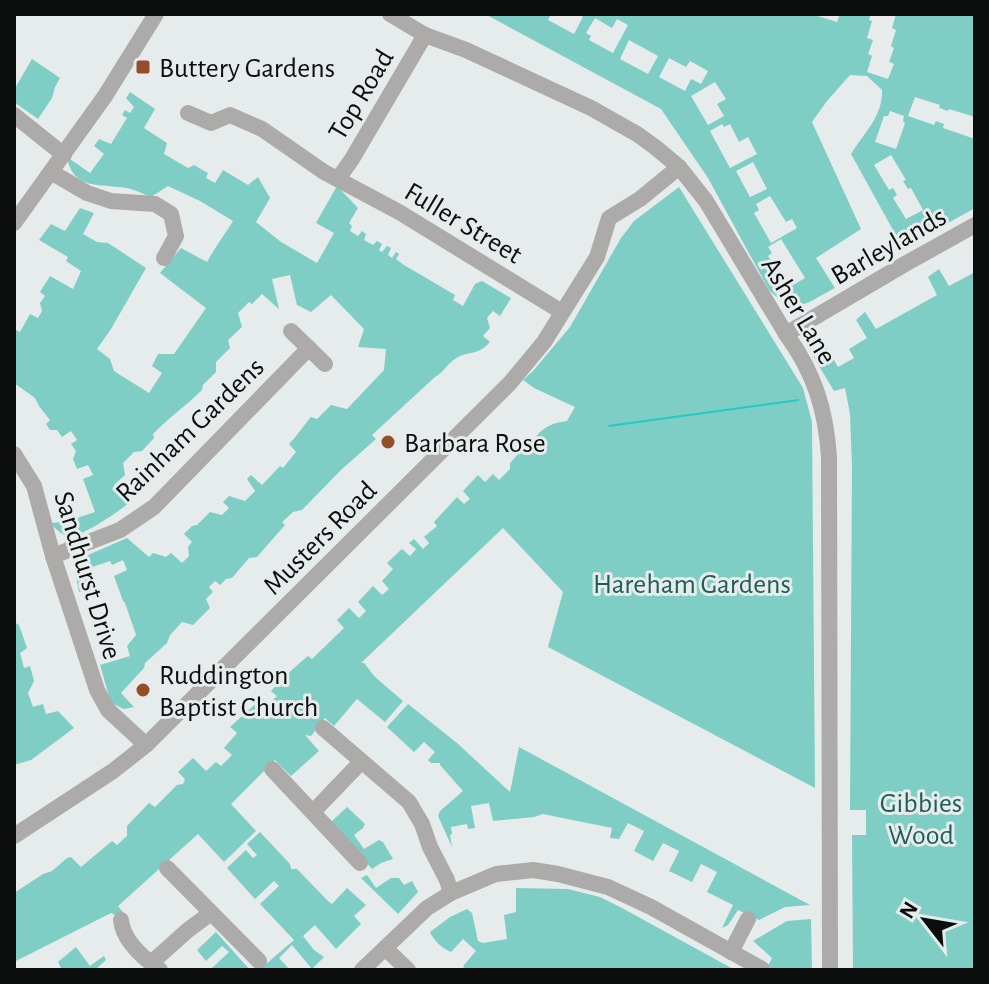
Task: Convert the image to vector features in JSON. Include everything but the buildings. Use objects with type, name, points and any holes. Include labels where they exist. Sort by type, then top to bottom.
[{"type":"street","points":[[14,223],[105,96],[156,14]]},
{"type":"street","name":"Asher Lane","points":[[390,14],[425,35],[466,50],[591,108],[637,134],[679,167],[706,201],[800,353],[816,388],[826,422],[829,451],[830,970]]},
{"type":"street","name":"Top Road","points":[[338,179],[425,35]]},
{"type":"street","name":"Fuller Street","points":[[188,113],[211,123],[230,115],[262,129],[324,172],[399,212],[562,312]]},
{"type":"street","points":[[14,115],[64,155]]},
{"type":"street","name":"Musters Road","points":[[14,836],[113,771],[146,745],[510,383],[544,342],[597,257],[609,218],[640,199],[679,167]]},
{"type":"street","points":[[51,172],[87,193],[111,201],[155,204],[171,214],[176,236],[164,258]]},
{"type":"street","name":"Barleylands","points":[[786,334],[975,225]]},
{"type":"street","points":[[291,331],[325,364]]},
{"type":"street","name":"Rainham Gardens","points":[[53,556],[120,530],[154,507],[309,348]]},
{"type":"street","name":"Sandhurst Drive","points":[[14,454],[34,486],[53,556],[97,690],[108,710],[146,745]]},
{"type":"street","points":[[323,728],[409,802],[422,824],[451,893]]},
{"type":"street","points":[[313,812],[361,762]]},
{"type":"street","points":[[272,769],[360,863]]},
{"type":"street","points":[[167,868],[259,961]]},
{"type":"street","points":[[362,970],[427,908],[451,893],[496,874],[533,870],[608,887],[651,907],[762,969]]},
{"type":"street","points":[[121,920],[122,930],[140,954],[155,967],[211,913]]},
{"type":"street","points":[[731,952],[748,919]]},
{"type":"street","points":[[385,948],[408,970]]},
{"type":"green space","points":[[485,14],[551,14],[548,20],[574,34],[583,17],[579,14],[811,14],[837,22],[840,14],[871,14],[867,38],[873,40],[868,54],[872,56],[867,72],[888,79],[894,64],[889,62],[894,48],[891,46],[896,30],[892,28],[896,14],[975,14],[975,117],[939,108],[940,105],[915,97],[908,116],[934,125],[936,121],[944,124],[943,128],[975,139],[975,208],[903,248],[851,154],[876,116],[882,90],[867,76],[850,75],[812,122],[861,229],[816,258],[835,288],[801,305],[786,303],[769,290],[708,178],[661,109]],"holes":[[[595,18],[612,28],[617,19],[628,25],[613,53],[589,40],[591,36],[586,33]],[[629,40],[658,56],[648,74],[620,59]],[[669,58],[686,67],[690,61],[708,71],[701,84],[691,79],[685,91],[659,77]],[[715,82],[726,99],[717,104],[724,116],[708,125],[691,96]],[[890,111],[904,116],[905,123],[896,149],[875,142],[884,116],[888,116]],[[722,124],[724,127],[730,124],[739,142],[748,137],[757,154],[730,168],[710,131]],[[891,155],[906,180],[903,181],[908,189],[911,188],[923,210],[906,219],[893,198],[897,195],[893,188],[889,190],[874,165]],[[753,162],[767,189],[750,197],[736,171]],[[770,196],[786,222],[792,219],[797,228],[771,243],[754,213],[759,210],[756,204]],[[781,239],[805,278],[788,288],[768,256],[772,253],[768,247]]]},
{"type":"green space","points":[[32,59],[60,78],[52,98],[38,119],[14,102],[14,90]]},
{"type":"green space","points":[[130,92],[155,109],[144,128],[167,143],[164,154],[188,168],[194,165],[208,173],[206,178],[215,183],[223,170],[248,185],[258,177],[270,198],[256,222],[281,242],[317,263],[334,233],[316,223],[337,186],[358,208],[349,223],[352,226],[350,231],[358,236],[362,231],[366,234],[364,240],[373,245],[377,241],[382,244],[379,250],[382,252],[387,246],[391,248],[388,255],[392,258],[396,252],[399,254],[396,259],[455,295],[453,300],[463,306],[475,284],[482,281],[511,298],[500,316],[493,311],[487,318],[490,328],[483,336],[490,342],[485,347],[452,361],[372,435],[376,439],[302,510],[293,512],[282,522],[285,525],[257,557],[249,558],[232,578],[220,585],[215,581],[209,587],[213,592],[206,599],[210,608],[193,625],[182,622],[167,643],[145,663],[121,693],[134,707],[124,709],[111,703],[100,665],[130,656],[127,646],[136,635],[114,576],[127,570],[123,560],[89,568],[95,586],[79,592],[75,571],[88,555],[127,538],[149,557],[153,553],[166,557],[171,553],[182,563],[189,556],[188,547],[192,542],[184,534],[210,512],[222,515],[229,508],[223,502],[229,496],[245,501],[255,491],[247,479],[251,475],[262,485],[280,466],[283,468],[296,452],[289,444],[311,417],[317,419],[331,405],[347,409],[384,370],[386,349],[358,347],[364,329],[331,295],[311,312],[297,305],[290,275],[272,279],[279,309],[262,294],[252,304],[249,302],[238,313],[242,327],[228,340],[230,348],[216,362],[216,372],[202,390],[153,434],[154,438],[142,451],[134,452],[123,463],[125,475],[114,485],[130,502],[78,535],[66,535],[50,523],[65,522],[95,512],[83,479],[93,475],[88,465],[77,469],[73,459],[76,451],[71,444],[77,440],[71,431],[62,437],[57,430],[50,430],[46,424],[50,420],[35,398],[14,383],[14,329],[20,332],[30,314],[38,318],[42,311],[40,303],[45,296],[40,292],[50,276],[73,289],[81,271],[66,261],[68,257],[39,240],[51,224],[65,231],[80,208],[94,213],[83,234],[97,242],[108,243],[146,268],[97,349],[110,359],[114,371],[149,393],[162,373],[152,366],[158,354],[174,354],[206,308],[160,273],[181,248],[207,262],[233,221],[168,186],[151,197],[129,189],[89,183],[75,175],[67,157],[90,173],[104,154],[94,146],[99,139],[111,144],[127,118],[122,115],[125,110],[130,113],[134,107],[126,98]]},
{"type":"green space","name":"Hareham Gardens","points":[[679,187],[803,388],[812,422],[815,788],[548,647],[563,592],[503,528],[361,663],[403,701],[385,722],[357,699],[334,726],[325,718],[311,736],[305,735],[319,751],[291,776],[275,760],[231,804],[256,831],[224,862],[198,834],[118,906],[126,916],[123,919],[111,913],[14,962],[14,893],[52,871],[67,858],[71,857],[81,867],[112,841],[117,845],[127,836],[127,826],[149,803],[155,807],[177,785],[183,784],[185,779],[178,772],[193,758],[206,771],[216,762],[221,766],[232,755],[224,748],[237,733],[230,727],[262,698],[269,704],[277,696],[271,691],[308,656],[312,659],[344,628],[337,620],[349,608],[359,618],[366,611],[358,602],[373,586],[382,595],[389,589],[382,581],[393,569],[387,563],[402,549],[410,556],[416,549],[409,543],[414,539],[423,549],[429,543],[424,537],[437,526],[434,522],[457,497],[464,504],[470,499],[463,491],[478,475],[485,482],[493,474],[499,480],[520,452],[524,455],[532,446],[541,431],[567,421],[575,407],[523,380],[570,327],[634,221]]},
{"type":"green space","name":"Gibbies Wood","points":[[939,269],[949,286],[975,272],[975,970],[853,970],[852,835],[866,835],[866,810],[850,810],[850,414],[845,388],[834,391],[810,351],[811,346],[822,340],[838,367],[854,358],[849,349],[867,338],[856,320],[865,312],[876,329],[937,295],[928,277]]},
{"type":"green space","points":[[14,622],[19,625],[27,648],[20,653],[24,668],[30,666],[34,681],[28,693],[33,707],[43,704],[46,714],[58,711],[74,728],[31,760],[14,765]]},
{"type":"green space","points":[[408,704],[457,743],[510,792],[519,747],[810,905],[785,907],[759,920],[738,910],[728,925],[722,928],[733,905],[707,892],[717,872],[701,864],[692,882],[669,871],[679,851],[663,843],[653,861],[634,851],[644,831],[628,823],[619,839],[610,838],[612,828],[543,814],[493,821],[489,803],[471,806],[475,828],[468,829],[467,824],[451,827],[452,847],[438,816],[463,791],[440,763],[428,760],[435,752],[424,742],[414,752],[387,727]]},
{"type":"green space","points":[[347,807],[365,824],[354,835],[364,849],[379,840],[393,859],[372,869],[330,823]]},
{"type":"green space","points":[[260,832],[290,864],[291,869],[297,869],[329,902],[332,904],[347,888],[366,905],[354,916],[361,924],[336,949],[315,925],[303,936],[324,957],[312,969],[292,945],[279,958],[290,970],[259,970],[294,940],[260,904],[279,886],[274,881],[255,899],[227,868],[246,850],[253,858],[257,855],[247,844]]},
{"type":"green space","points":[[367,875],[376,888],[391,878],[399,878],[404,885],[412,881],[418,892],[398,914],[361,878]]},
{"type":"green space","points":[[516,888],[568,889],[600,897],[735,970],[463,970],[476,951],[463,939],[451,952],[439,944],[430,932],[467,909],[472,913],[478,941],[507,939],[504,915],[516,912]]},
{"type":"green space","points":[[811,919],[812,970],[766,970],[772,958],[753,941],[787,921]]},
{"type":"green space","points":[[216,932],[250,970],[211,969],[229,952],[222,946],[206,961],[197,950]]},
{"type":"green space","points":[[76,947],[90,966],[104,956],[106,960],[95,970],[62,970],[58,962]]},
{"type":"shaded area","points":[[799,399],[609,427],[608,425]]},
{"type":"place","name":"Buttery Gardens","points":[[143,67]]},
{"type":"place","name":"Barbara Rose","points":[[388,442]]},
{"type":"place","name":"Ruddington Baptist Church","points":[[143,690]]}]
